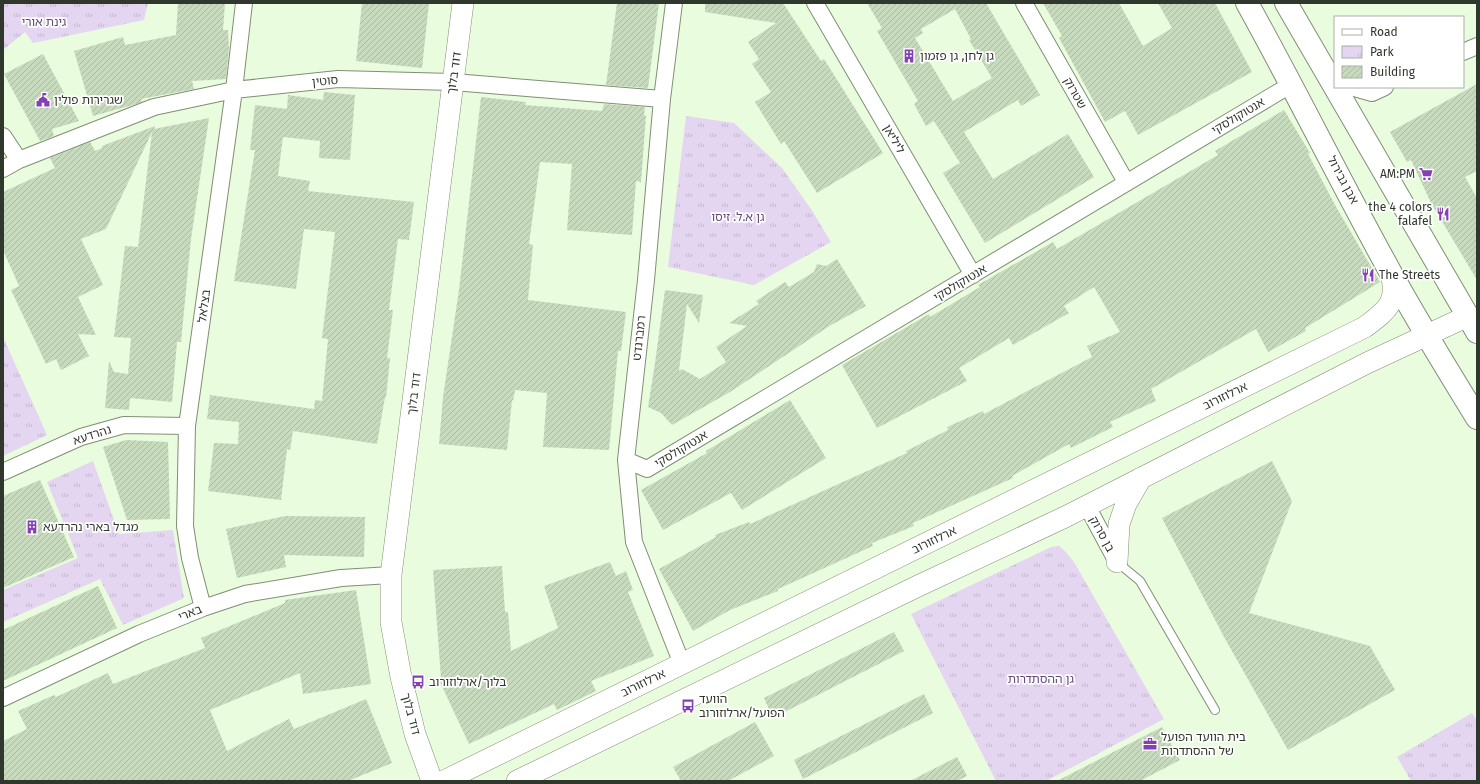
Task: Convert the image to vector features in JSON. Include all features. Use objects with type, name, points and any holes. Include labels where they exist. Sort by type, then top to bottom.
[{"type":"main road","name":"אבן גבירול","points":[[1247,3],[1292,84],[1391,274],[1426,336],[1477,418]]},
{"type":"main road","points":[[1286,3],[1334,76]]},
{"type":"main road","points":[[1341,88],[1472,324]]},
{"type":"street","name":"בצלאל","points":[[202,608],[190,558],[185,526],[187,426],[234,90],[244,3]]},
{"type":"street","name":"דוד בלוך","points":[[432,781],[415,734],[400,671],[391,622],[391,575],[463,3]]},
{"type":"street","name":"רמברנדט","points":[[674,3],[662,99],[646,280],[626,460],[634,542],[682,664]]},
{"type":"street","name":"ליליאן","points":[[815,3],[973,275]]},
{"type":"street","name":"שטרוק","points":[[1024,3],[1126,182]]},
{"type":"street","points":[[1464,52],[1477,46]]},
{"type":"street","name":"סוטין","points":[[3,169],[20,160],[154,107],[234,90],[338,79],[453,82],[662,99]]},
{"type":"street","name":"אנטוקולסקי","points":[[626,460],[647,469],[1292,84]]},
{"type":"street","points":[[1354,88],[1372,93],[1383,88]]},
{"type":"street","points":[[3,136],[20,160]]},
{"type":"street","name":"ארלוזורוב","points":[[444,781],[1365,327],[1389,307],[1394,299],[1391,274]]},
{"type":"street","points":[[517,781],[1087,506],[1367,363],[1426,336],[1472,324]]},
{"type":"street","name":"נהרדעא","points":[[3,472],[81,437],[124,425],[187,426]]},
{"type":"street","points":[[1118,562],[1119,524],[1126,504],[1141,478]]},
{"type":"street","name":"בן סרוק","points":[[1087,506],[1118,562]]},
{"type":"street","name":"בארי","points":[[3,698],[139,634],[202,608],[245,594],[341,578],[391,575]]},
{"type":"lane","points":[[1118,562],[1140,580],[1215,710]]},
{"type":"green space","name":"גינת אורי","points":[[3,3],[148,3],[144,20],[33,43],[25,32],[3,50]]},
{"type":"green space","name":"גן א.ל. זיסו","points":[[686,116],[734,123],[782,168],[813,212],[831,242],[754,285],[668,267]]},
{"type":"green space","points":[[3,337],[47,435],[3,456]]},
{"type":"green space","points":[[93,461],[119,534],[173,530],[184,598],[123,625],[100,579],[3,622],[3,590],[78,558],[47,482]]},
{"type":"green space","name":"גן ההסתדרות","points":[[1059,546],[1074,562],[1164,719],[1046,781],[996,781],[911,614],[1051,547]]},
{"type":"green space","points":[[1472,713],[1477,721],[1477,781],[1411,781],[1397,757]]},
{"type":"building","points":[[178,3],[225,3],[223,30],[228,30],[229,48],[226,79],[192,81],[194,89],[141,99],[142,102],[93,116],[74,51],[123,37],[125,45],[176,35]]},
{"type":"building","points":[[362,3],[429,3],[422,68],[356,61]]},
{"type":"building","points":[[617,3],[659,3],[648,88],[606,85]]},
{"type":"building","points":[[705,3],[783,3],[821,61],[824,59],[883,153],[817,193],[784,141],[781,144],[755,102],[771,92],[752,64],[759,59],[748,42],[776,23],[705,12]]},
{"type":"building","points":[[867,3],[986,3],[1040,95],[1021,106],[1018,100],[964,132],[993,179],[1068,134],[1094,177],[985,243],[943,173],[960,163],[934,121],[926,126],[914,104],[918,101],[877,31],[882,28]],"holes":[[[955,9],[971,39],[969,40],[992,78],[953,101],[915,38],[923,33],[921,29]]]},
{"type":"building","points":[[1043,3],[1119,3],[1143,46],[1172,28],[1158,3],[1215,3],[1252,72],[1138,135],[1125,111],[1105,122],[1059,38],[1062,36]]},
{"type":"building","name":"שגרירות פולין","points":[[43,54],[79,121],[52,129],[54,136],[40,141],[4,74]]},
{"type":"building","points":[[1477,84],[1477,171],[1465,177],[1477,198],[1477,280],[1431,203],[1411,160],[1407,162],[1390,132]]},
{"type":"building","points":[[324,92],[355,95],[350,160],[319,158],[320,141],[283,137],[278,176],[310,181],[308,191],[414,202],[409,240],[398,239],[389,310],[393,310],[387,358],[390,358],[386,398],[385,397],[377,444],[293,431],[290,450],[287,449],[281,500],[208,491],[214,443],[238,444],[239,422],[207,419],[210,395],[314,409],[315,400],[322,401],[328,339],[322,338],[335,232],[304,229],[296,289],[234,281],[255,150],[250,150],[255,105],[287,109],[288,95],[323,100]]},
{"type":"building","points":[[481,97],[526,102],[525,105],[602,111],[604,104],[645,107],[644,115],[646,116],[641,182],[636,181],[632,235],[567,230],[572,164],[540,162],[529,244],[533,245],[528,300],[626,312],[621,351],[618,351],[609,450],[543,447],[547,393],[515,390],[513,401],[512,400],[507,450],[439,444],[443,397],[459,290]]},
{"type":"building","points":[[1284,110],[1310,153],[1308,154],[1335,205],[1380,282],[1305,328],[1306,331],[1268,352],[1256,329],[1151,389],[1156,401],[1110,422],[1113,427],[1071,448],[1069,444],[1012,476],[1013,478],[913,523],[914,526],[872,543],[873,546],[778,589],[778,591],[730,610],[693,631],[659,569],[716,537],[715,535],[749,522],[750,524],[907,453],[906,451],[948,430],[947,427],[983,411],[984,414],[1092,357],[1087,346],[1120,332],[1094,287],[1064,306],[1069,313],[1013,345],[1009,338],[959,368],[967,381],[877,428],[842,365],[929,314],[930,317],[980,287],[978,285],[1053,242],[1057,249],[1218,155],[1215,151]]},
{"type":"building","points":[[209,118],[191,239],[181,342],[177,342],[172,402],[130,398],[129,410],[105,408],[109,361],[114,372],[128,374],[131,338],[114,337],[125,246],[138,247],[152,132],[106,229],[81,239],[103,285],[78,297],[96,335],[78,334],[89,356],[61,370],[56,359],[46,364],[11,290],[19,286],[3,250],[3,192],[55,168],[50,158],[90,142],[95,151],[102,148],[102,146],[155,126],[154,129]]},
{"type":"building","points":[[837,259],[866,306],[831,325],[730,392],[672,425],[661,413],[648,407],[665,290],[703,295],[699,323],[687,304],[679,371],[682,369],[700,379],[726,362],[716,347],[747,326],[729,323],[759,304],[756,301],[785,282],[789,287],[814,272],[817,264],[826,266]]},
{"type":"building","points":[[790,400],[826,458],[742,510],[731,493],[663,530],[641,490],[707,453],[706,451]]},
{"type":"building","points":[[126,440],[168,442],[170,519],[127,520],[103,447]]},
{"type":"building","points":[[1272,461],[1292,501],[1249,613],[1370,646],[1395,690],[1288,750],[1224,637],[1162,518]]},
{"type":"building","name":"מגדל בארי נהרדעא","points":[[40,480],[74,557],[3,588],[3,496]]},
{"type":"building","points":[[285,516],[365,517],[364,557],[284,555],[286,567],[237,578],[226,529]]},
{"type":"building","points":[[610,562],[616,576],[626,571],[633,590],[628,592],[654,656],[591,681],[596,691],[557,710],[554,704],[469,744],[439,680],[441,679],[433,570],[502,566],[505,612],[508,612],[511,651],[558,628],[544,586]]},
{"type":"building","points":[[98,586],[117,628],[3,681],[3,630]]},
{"type":"building","points":[[356,590],[371,684],[303,694],[300,673],[210,710],[227,751],[289,719],[294,729],[366,699],[392,763],[348,781],[3,781],[3,741],[27,729],[18,711],[54,695],[56,697],[108,673],[113,684],[205,648],[201,638],[285,603],[285,600]]},
{"type":"building","points":[[894,632],[904,651],[773,718],[764,698]]},
{"type":"building","points":[[924,694],[933,713],[803,779],[794,760]]},
{"type":"building","points":[[755,722],[774,756],[728,781],[681,781],[673,767]]},
{"type":"building","name":"בית הוועד הפועל של ההסתדרות","points":[[1162,727],[1180,760],[1140,781],[1057,781]]},
{"type":"building","points":[[957,757],[967,776],[957,781],[910,781]]},
{"type":"place","name":"גן לחן, גן פזמון","points":[[909,56]]},
{"type":"place","name":"שגרירות פולין","points":[[43,100]]},
{"type":"place","name":"AM:PM","points":[[1426,174]]},
{"type":"place","name":"the 4 colors falafel","points":[[1443,214]]},
{"type":"place","name":"The Streets","points":[[1368,275]]},
{"type":"place","name":"מגדל בארי נהרדעא","points":[[32,527]]},
{"type":"place","name":"בלוך/ארלוזורוב","points":[[418,682]]},
{"type":"place","name":"הוועד הפועל/ארלוזורוב","points":[[688,706]]},
{"type":"place","name":"בית הוועד הפועל של ההסתדרות","points":[[1150,744]]}]
